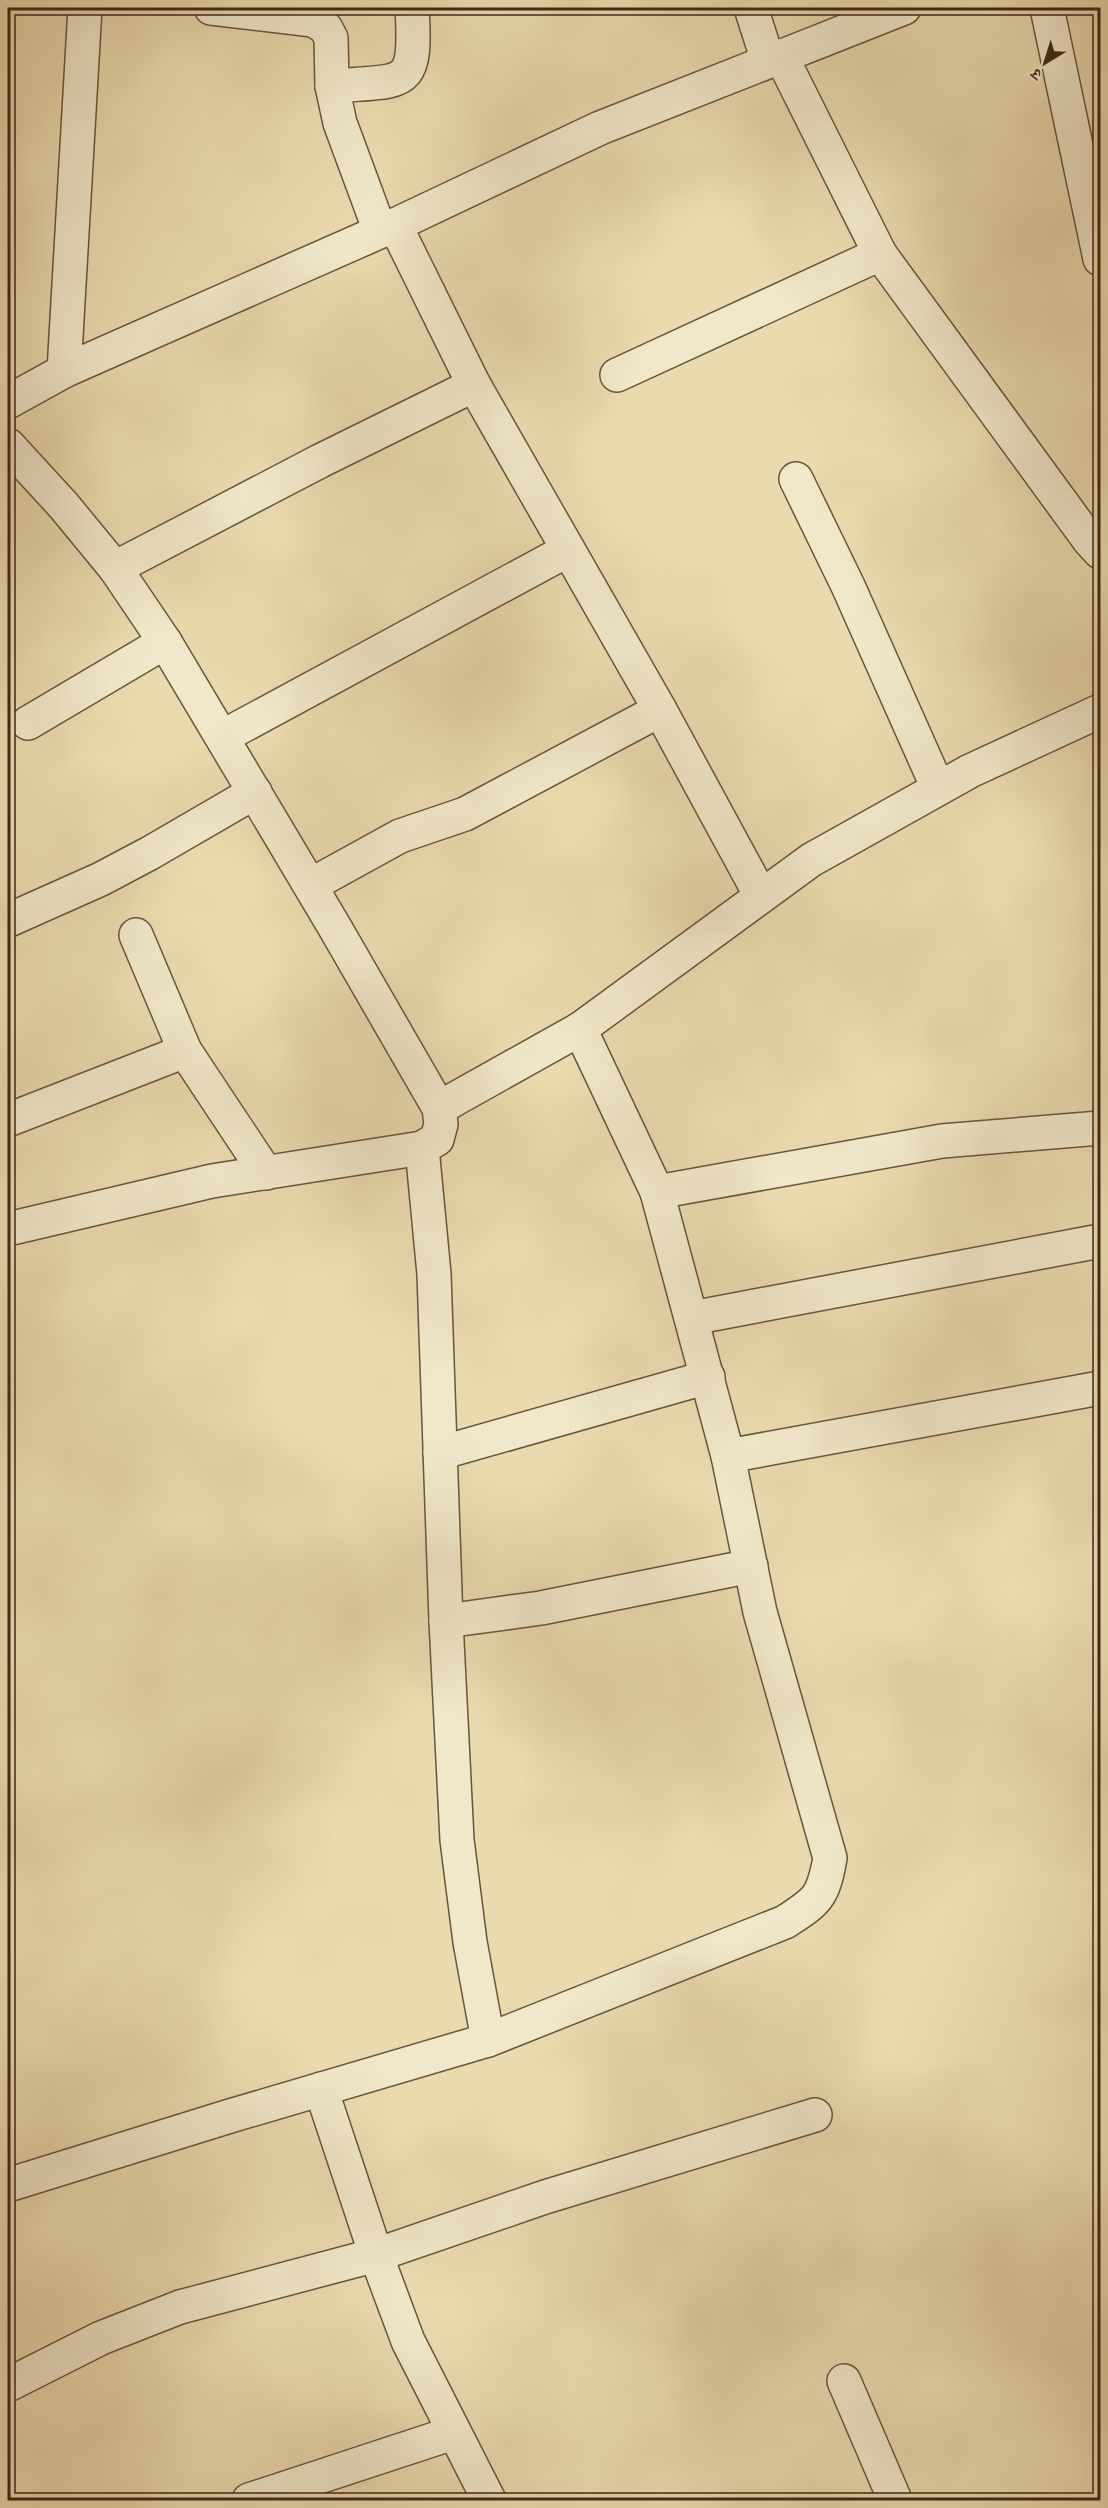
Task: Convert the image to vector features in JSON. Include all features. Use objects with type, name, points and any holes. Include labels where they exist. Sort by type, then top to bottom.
[{"type":"street","points":[[64,370],[85,8]]},
{"type":"street","points":[[211,8],[313,20],[325,27],[331,38],[332,86],[340,123],[387,228],[660,710],[761,896]]},
{"type":"street","points":[[332,86],[394,81],[406,74],[412,62],[414,43],[412,8]]},
{"type":"street","points":[[751,8],[774,58],[880,254],[1082,531],[1101,552]]},
{"type":"street","points":[[8,402],[64,370],[387,228],[600,128],[904,8]]},
{"type":"street","points":[[1047,8],[1101,259]]},
{"type":"street","points":[[617,375],[880,254]]},
{"type":"street","points":[[115,568],[310,466],[474,385]]},
{"type":"street","points":[[8,445],[64,506],[115,568],[165,642],[311,885],[439,1108],[441,1124],[436,1139],[422,1148],[212,1182],[8,1229]]},
{"type":"street","points":[[796,479],[848,586],[938,788]]},
{"type":"street","points":[[222,737],[568,549]]},
{"type":"street","points":[[28,723],[165,642]]},
{"type":"street","points":[[311,885],[400,836],[465,814],[660,710]]},
{"type":"street","points":[[439,1108],[580,1029],[811,860],[970,771],[1101,711]]},
{"type":"street","points":[[9,920],[101,879],[255,792]]},
{"type":"street","points":[[136,935],[185,1051],[266,1173]]},
{"type":"street","points":[[8,2185],[488,2040],[785,1922],[813,1904],[825,1885],[830,1858],[760,1612],[728,1456],[657,1192],[580,1029]]},
{"type":"street","points":[[8,1120],[185,1051]]},
{"type":"street","points":[[657,1192],[942,1141],[1101,1128]]},
{"type":"street","points":[[422,1148],[434,1274],[446,1620],[457,1840],[470,1942],[488,2040]]},
{"type":"street","points":[[692,1318],[1101,1241]]},
{"type":"street","points":[[440,1453],[708,1377]]},
{"type":"street","points":[[728,1456],[1101,1388]]},
{"type":"street","points":[[446,1620],[541,1608],[751,1566]]},
{"type":"street","points":[[321,2089],[376,2254],[408,2341],[489,2500]]},
{"type":"street","points":[[8,2385],[101,2338],[180,2307],[376,2254],[545,2197],[815,2115]]},
{"type":"street","points":[[844,2381],[895,2500]]},
{"type":"street","points":[[249,2500],[453,2433]]}]
